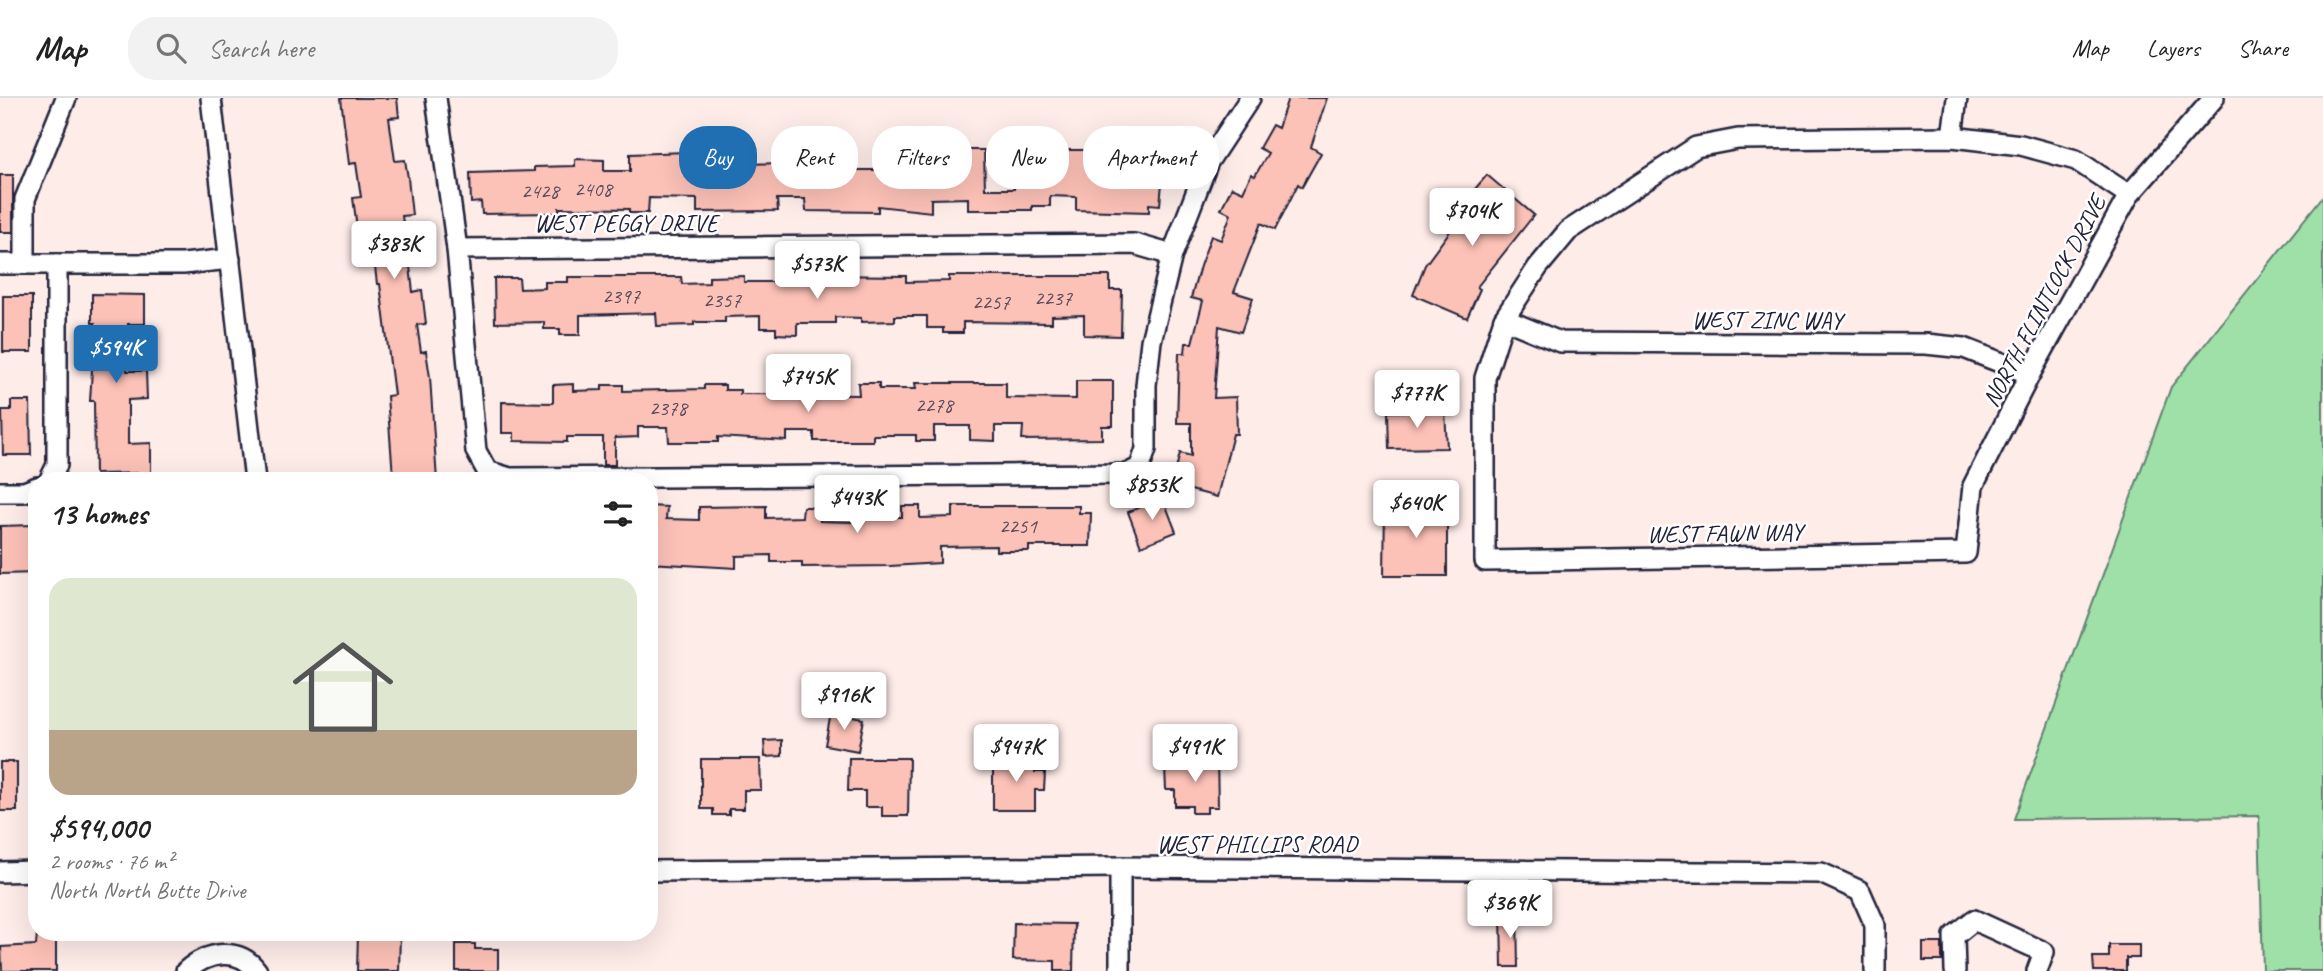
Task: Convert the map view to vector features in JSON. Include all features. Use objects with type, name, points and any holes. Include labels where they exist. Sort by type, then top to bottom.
[{"type":"street","points":[[24,264],[24,199],[66,98]]},
{"type":"street","points":[[211,98],[254,472]]},
{"type":"street","points":[[436,98],[457,249],[476,451],[491,472]]},
{"type":"street","points":[[658,477],[1127,474],[1140,467],[1146,449],[1146,385],[1152,341],[1171,255],[1208,162],[1250,98]]},
{"type":"street","points":[[1952,137],[1957,98]]},
{"type":"street","name":"NORTH FLINTLOCK DRIVE","points":[[1966,552],[1973,486],[2030,374],[2129,195],[2214,98]]},
{"type":"street","points":[[1504,318],[1538,267],[1568,231],[1696,147],[1738,139],[1952,137],[2021,145],[2076,160],[2129,195]]},
{"type":"street","name":"WEST PEGGY DRIVE","points":[[457,249],[1134,244],[1171,255]]},
{"type":"street","points":[[0,264],[183,264],[230,259]]},
{"type":"street","points":[[54,472],[57,465],[57,264]]},
{"type":"street","name":"WEST ZINC WAY","points":[[1504,318],[1560,342],[1926,344],[1964,348],[2030,374]]},
{"type":"street","name":"WEST FAWN WAY","points":[[1504,318],[1485,378],[1485,562],[1966,552]]},
{"type":"street","points":[[0,492],[28,490]]},
{"type":"street","points":[[1120,867],[1120,971]]},
{"type":"street","name":"WEST PHILLIPS ROAD","points":[[658,871],[1120,867],[1821,873],[1860,891],[1875,925],[1875,971]]},
{"type":"street","points":[[0,872],[28,872]]},
{"type":"street","points":[[1955,971],[1955,936],[1974,920],[2044,952],[2037,971]]},
{"type":"street","points":[[232,953],[233,941]]},
{"type":"street","points":[[186,971],[195,962],[209,956],[232,953],[253,964],[257,971]]},
{"type":"green space","points":[[2323,196],[2323,971],[2263,971],[2259,816],[2014,819],[2171,387]]},
{"type":"building","points":[[341,98],[397,98],[399,117],[389,118],[395,161],[405,160],[408,178],[412,215],[402,216],[406,244],[417,243],[418,257],[409,258],[413,292],[422,290],[426,324],[417,325],[421,352],[426,351],[430,377],[436,472],[393,472],[387,396],[394,395],[380,284],[377,284],[371,233],[358,235],[353,198],[361,197],[356,163],[349,164]]},
{"type":"building","points":[[1288,98],[1327,98],[1311,147],[1321,153],[1302,187],[1298,184],[1275,230],[1261,223],[1234,292],[1253,298],[1241,332],[1219,326],[1214,398],[1236,397],[1237,434],[1233,434],[1217,497],[1172,485],[1180,453],[1191,456],[1191,423],[1177,423],[1179,353],[1185,353],[1186,343],[1192,343],[1203,301],[1191,298],[1211,236],[1221,240],[1231,214],[1221,209],[1232,187],[1243,192],[1251,174],[1255,176],[1268,153],[1259,148],[1272,125],[1278,128]]},
{"type":"building","points":[[972,150],[984,150],[985,189],[1069,189],[1069,150],[1083,150],[1083,189],[1161,189],[1160,205],[1149,204],[1149,212],[1076,210],[1076,197],[1050,196],[1050,206],[1032,206],[1032,210],[968,210],[968,198],[931,199],[931,212],[878,206],[878,212],[806,211],[805,199],[777,199],[778,211],[697,212],[697,199],[649,198],[648,213],[629,213],[629,209],[559,208],[559,213],[482,214],[481,202],[471,203],[470,173],[534,171],[534,167],[575,166],[575,159],[604,160],[604,171],[630,171],[630,154],[679,152],[679,189],[757,189],[757,164],[771,163],[771,189],[858,189],[858,170],[872,170],[872,189],[972,189]]},
{"type":"building","points":[[0,175],[13,175],[13,232],[0,232]]},
{"type":"building","points":[[1487,175],[1534,215],[1477,287],[1480,289],[1467,318],[1413,295],[1425,265],[1467,208],[1462,204]]},
{"type":"building","points":[[744,276],[744,282],[783,282],[783,276],[906,276],[906,282],[949,281],[949,276],[1110,276],[1110,290],[1122,290],[1121,336],[1084,335],[1084,315],[1052,316],[1052,323],[963,322],[963,333],[943,333],[943,328],[927,328],[927,316],[895,316],[895,321],[861,322],[861,318],[835,317],[835,323],[797,323],[797,335],[776,334],[776,328],[760,328],[760,316],[725,317],[725,322],[657,326],[656,313],[580,315],[580,335],[560,335],[560,329],[544,329],[544,322],[495,323],[494,278],[519,278],[520,289],[545,288],[545,282],[568,282],[568,277],[681,277],[682,284],[709,283],[709,277]]},
{"type":"building","points":[[92,294],[145,295],[145,324],[128,324],[127,371],[146,371],[147,399],[128,400],[128,444],[151,443],[151,472],[95,472],[94,401],[90,401],[95,323],[92,323]]},
{"type":"building","points":[[3,296],[32,296],[32,352],[3,352]]},
{"type":"building","points":[[1076,381],[1113,381],[1113,426],[1102,426],[1102,439],[1022,440],[1023,426],[995,426],[995,441],[970,440],[970,426],[934,426],[934,441],[916,441],[916,435],[873,435],[873,441],[814,441],[814,432],[787,432],[787,441],[718,437],[718,442],[669,442],[668,427],[638,427],[638,437],[615,438],[615,465],[603,465],[603,437],[567,437],[567,442],[514,441],[514,433],[502,433],[502,402],[553,403],[553,385],[573,384],[573,391],[602,390],[602,385],[623,385],[623,391],[704,389],[704,385],[725,385],[725,390],[740,390],[740,394],[859,395],[858,383],[879,383],[879,389],[916,389],[915,383],[1006,383],[1006,398],[1076,399]]},
{"type":"building","points":[[11,401],[30,401],[31,455],[3,455],[2,410],[11,410]]},
{"type":"building","points":[[1445,410],[1447,448],[1389,449],[1388,412]]},
{"type":"building","points":[[1163,498],[1176,532],[1141,546],[1128,512]]},
{"type":"building","points":[[1385,503],[1447,503],[1447,576],[1384,576]]},
{"type":"building","points":[[658,506],[667,507],[666,519],[699,520],[699,507],[766,506],[766,518],[802,517],[803,507],[820,507],[820,521],[853,522],[852,506],[871,506],[871,517],[902,517],[902,506],[920,506],[920,518],[953,517],[953,506],[1079,506],[1079,513],[1091,513],[1090,546],[1029,546],[1029,551],[996,551],[996,546],[940,547],[940,563],[890,566],[802,567],[802,562],[771,562],[771,555],[736,556],[736,568],[658,564]]},
{"type":"building","points":[[28,525],[28,573],[0,574],[0,526]]},
{"type":"building","points":[[831,713],[864,719],[858,751],[825,745]]},
{"type":"building","points":[[782,740],[782,756],[765,757],[764,741]]},
{"type":"building","points":[[1217,757],[1218,807],[1207,807],[1207,813],[1192,813],[1192,806],[1175,806],[1175,790],[1166,790],[1165,767],[1185,767],[1185,758]]},
{"type":"building","points":[[849,758],[909,758],[908,816],[882,816],[882,807],[865,807],[865,791],[848,791]]},
{"type":"building","points":[[993,758],[1035,759],[1035,772],[1045,772],[1044,790],[1035,790],[1035,810],[993,810]]},
{"type":"building","points":[[701,759],[760,759],[761,790],[744,790],[744,809],[729,809],[729,815],[713,815],[713,809],[701,809]]},
{"type":"building","points":[[0,762],[17,762],[17,811],[0,811]]},
{"type":"building","points":[[1501,913],[1517,913],[1518,967],[1502,967]]},
{"type":"building","points":[[1014,923],[1074,924],[1073,971],[1055,971],[1055,961],[1013,960]]},
{"type":"building","points":[[36,941],[56,941],[56,971],[2,971],[1,947],[36,945]]},
{"type":"building","points":[[358,941],[400,941],[399,971],[357,971]]},
{"type":"building","points":[[1923,943],[1942,943],[1942,961],[1923,961]]},
{"type":"building","points":[[456,944],[475,944],[475,949],[498,949],[498,971],[456,971]]},
{"type":"building","points":[[2109,945],[2139,945],[2139,958],[2126,958],[2126,971],[2094,971],[2093,957],[2109,957]]}]
